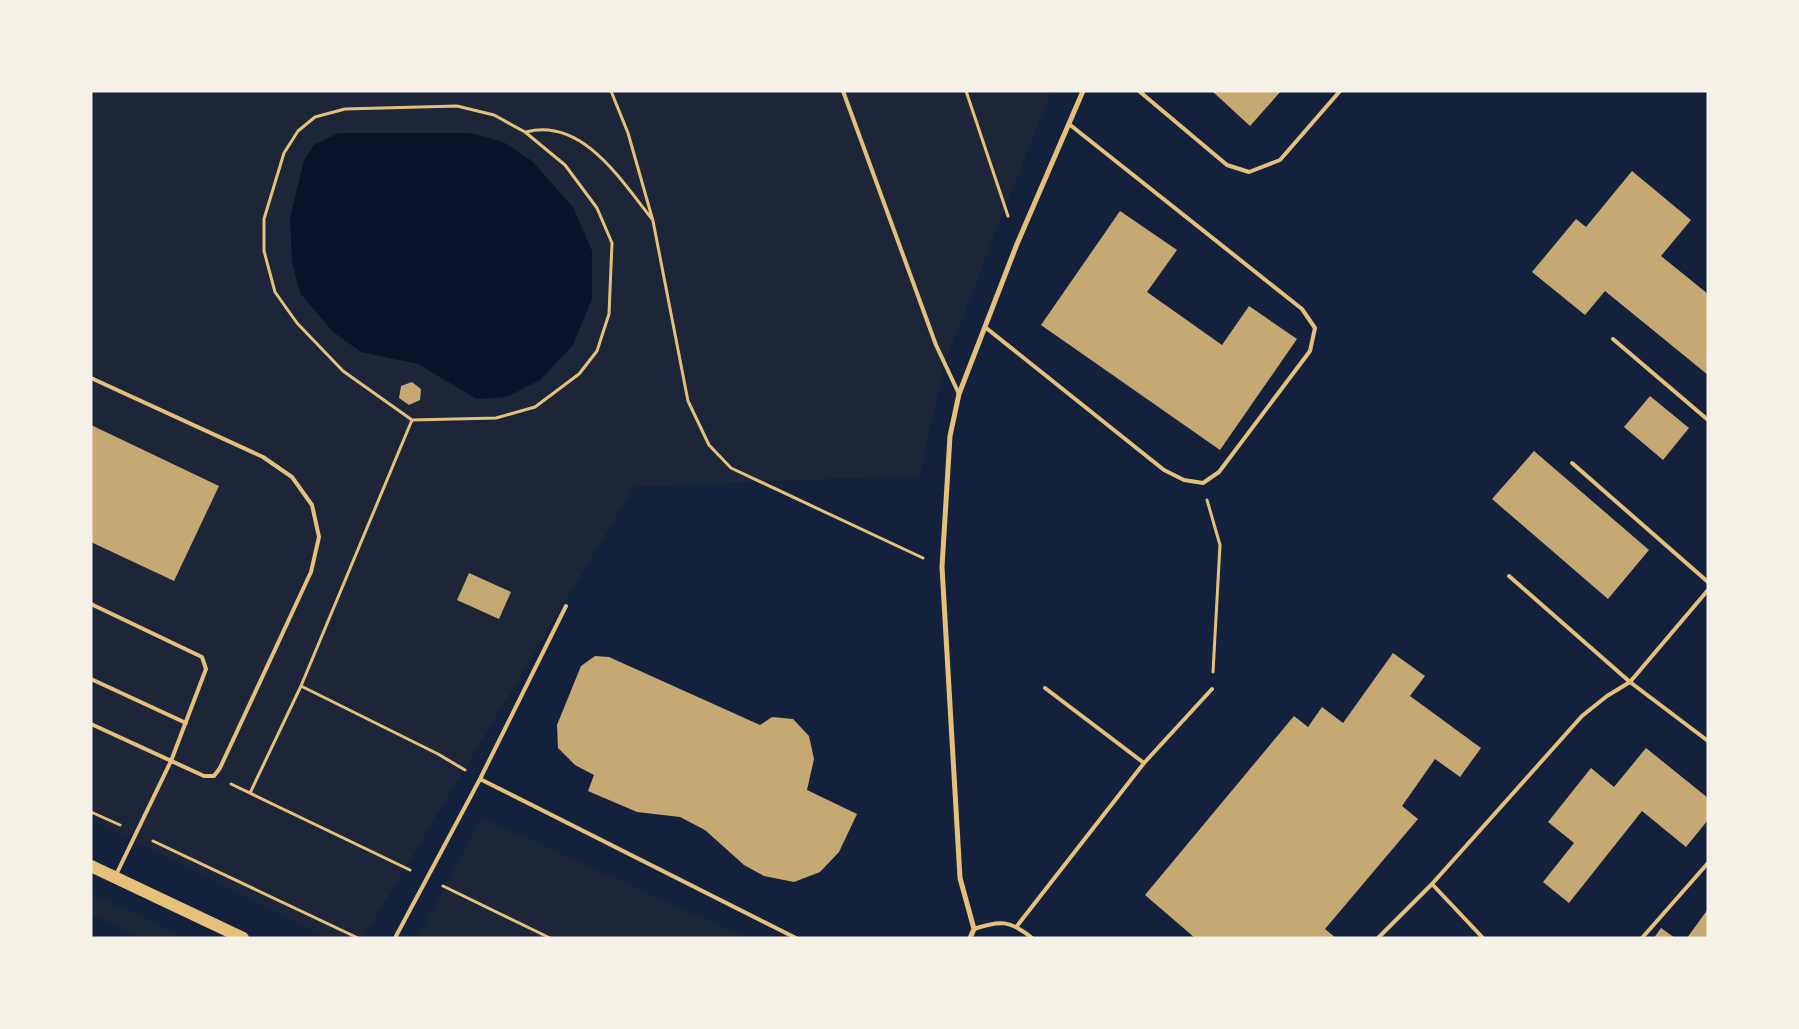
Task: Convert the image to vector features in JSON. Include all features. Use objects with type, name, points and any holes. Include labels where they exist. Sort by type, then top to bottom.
[{"type":"main road","points":[[91,866],[243,938]]},
{"type":"street","points":[[970,938],[974,929],[960,878],[942,567],[950,436],[959,394],[1017,244],[1083,91]]},
{"type":"lane","points":[[843,91],[936,345],[959,394]]},
{"type":"lane","points":[[1139,91],[1227,165],[1249,172],[1280,160],[1340,91]]},
{"type":"lane","points":[[985,327],[1164,470],[1184,480],[1203,483],[1219,472],[1310,351],[1315,328],[1302,309],[1069,124]]},
{"type":"lane","points":[[1613,339],[1708,420]]},
{"type":"lane","points":[[91,378],[263,458],[292,477],[312,506],[320,537],[311,572],[220,768],[214,776],[204,776],[91,724]]},
{"type":"lane","points":[[1572,462],[1708,582]]},
{"type":"lane","points":[[1509,576],[1630,682],[1708,741]]},
{"type":"lane","points":[[1378,938],[1432,884],[1582,716],[1630,682],[1708,590]]},
{"type":"lane","points":[[91,604],[202,657],[206,669],[171,761],[116,878]]},
{"type":"lane","points":[[395,938],[480,779],[566,606]]},
{"type":"lane","points":[[91,679],[186,723]]},
{"type":"lane","points":[[1046,688],[1144,764]]},
{"type":"lane","points":[[1018,926],[1144,764],[1212,689]]},
{"type":"lane","points":[[480,779],[796,938]]},
{"type":"lane","points":[[1642,938],[1708,863]]},
{"type":"lane","points":[[1432,884],[1482,938]]},
{"type":"lane","points":[[974,929],[997,921],[1018,926],[1032,938]]},
{"type":"path","points":[[612,91],[628,133],[653,221],[688,401],[708,445],[732,468],[942,567]]},
{"type":"path","points":[[966,91],[1017,244]]},
{"type":"path","points":[[457,106],[494,115],[525,132],[565,165],[597,208],[612,243],[610,314],[597,351],[579,374],[535,407],[496,418],[412,420],[343,371],[298,323],[275,292],[264,251],[264,219],[284,153],[298,130],[315,117],[345,108],[457,106]]},
{"type":"path","points":[[525,132],[536,129],[557,130],[584,144],[610,167],[653,221]]},
{"type":"path","points":[[412,420],[301,686],[250,793],[550,938]]},
{"type":"path","points":[[1203,483],[1220,545],[1212,689]]},
{"type":"path","points":[[301,686],[438,754],[480,779]]},
{"type":"path","points":[[91,812],[122,826]]},
{"type":"path","points":[[148,839],[358,938]]},
{"type":"shaded area","points":[[91,91],[1051,91],[945,362],[920,475],[634,487],[363,938],[327,938],[91,820]]},
{"type":"shaded area","points":[[339,133],[470,133],[503,142],[532,161],[573,207],[592,251],[592,299],[573,345],[540,380],[507,397],[477,399],[418,364],[361,352],[333,332],[300,293],[292,262],[290,218],[304,160],[314,145]]},
{"type":"shaded area","points":[[482,818],[747,938],[417,938]]},
{"type":"shaded area","points":[[91,893],[185,938],[142,938],[91,914]]},
{"type":"building","points":[[1212,91],[1281,91],[1250,126]]},
{"type":"building","points":[[1632,171],[1691,220],[1661,256],[1708,294],[1708,375],[1605,291],[1585,315],[1532,272],[1576,219],[1586,227]]},
{"type":"building","points":[[1120,211],[1177,250],[1147,292],[1222,345],[1249,306],[1297,339],[1220,450],[1041,325]]},
{"type":"building","points":[[412,382],[421,389],[420,400],[409,405],[399,398],[401,386]]},
{"type":"building","points":[[1650,396],[1689,428],[1663,460],[1624,427]]},
{"type":"building","points":[[91,425],[219,486],[174,581],[91,542]]},
{"type":"building","points":[[1534,451],[1649,550],[1608,599],[1492,499]]},
{"type":"building","points":[[469,573],[511,592],[499,619],[457,600]]},
{"type":"building","points":[[1393,653],[1425,676],[1410,696],[1481,748],[1460,777],[1435,759],[1402,806],[1418,819],[1325,929],[1336,938],[1195,938],[1145,895],[1294,716],[1308,727],[1322,707],[1343,723]]},
{"type":"building","points":[[595,656],[609,657],[760,725],[772,717],[793,719],[809,736],[814,759],[807,790],[857,814],[839,852],[820,872],[794,882],[764,876],[744,865],[705,830],[680,817],[637,812],[588,791],[594,775],[575,765],[558,748],[557,725],[581,666]]},
{"type":"building","points":[[1646,748],[1708,798],[1708,820],[1686,847],[1642,811],[1569,903],[1543,882],[1574,843],[1548,822],[1591,768],[1614,787]]},
{"type":"building","points":[[1708,909],[1708,938],[1687,938]]},
{"type":"building","points":[[1661,928],[1675,938],[1654,938]]}]
